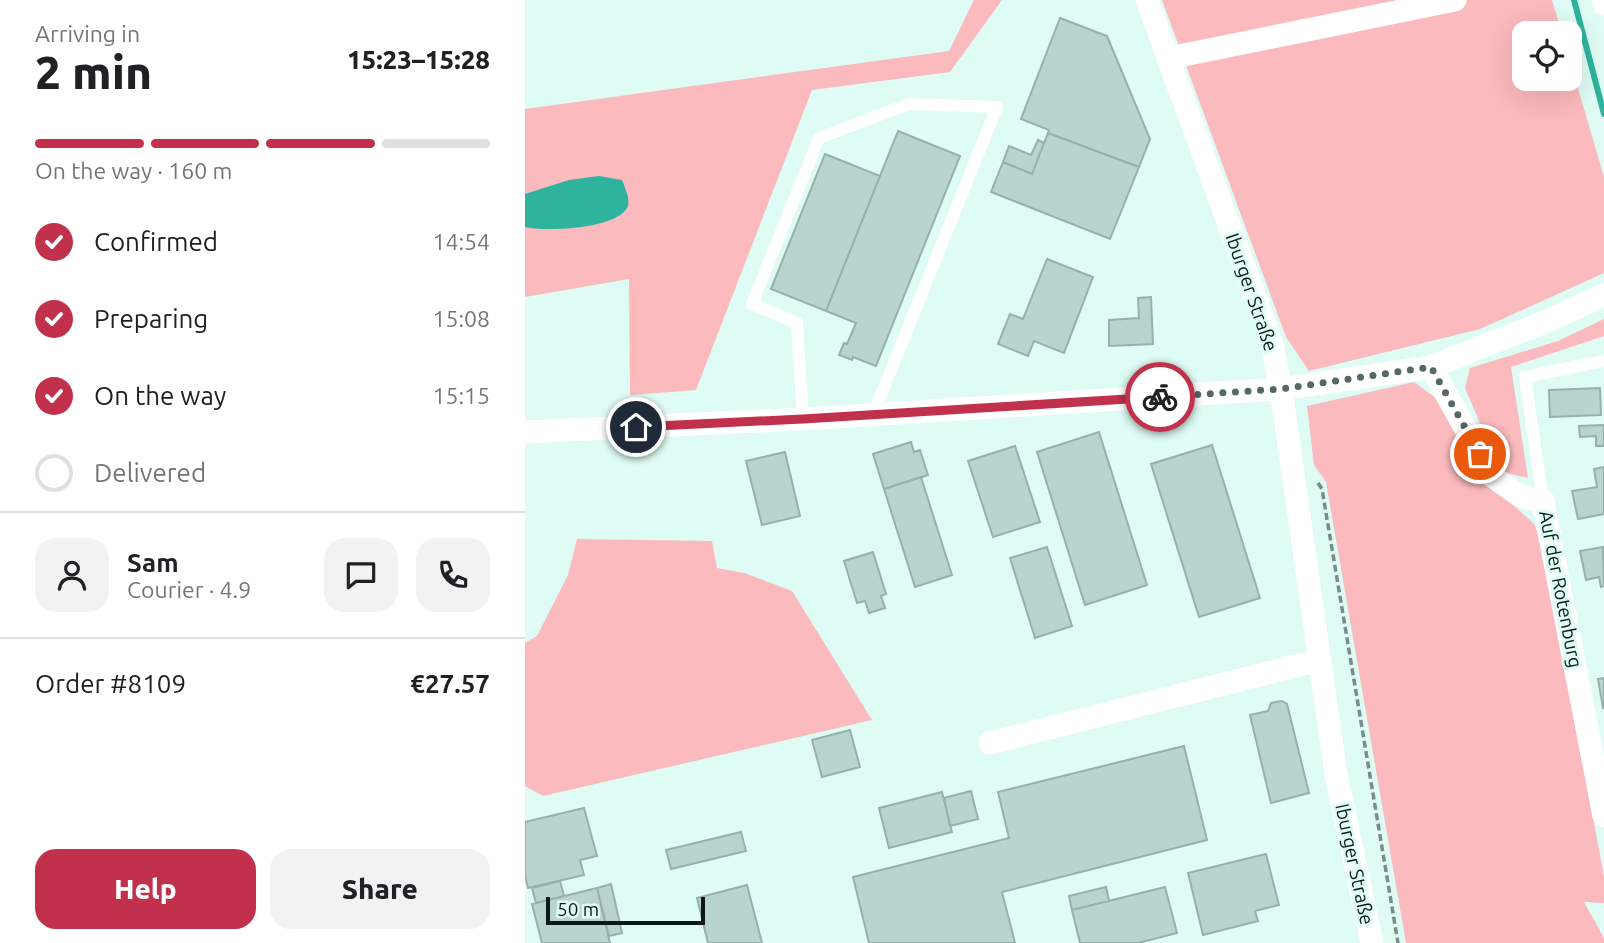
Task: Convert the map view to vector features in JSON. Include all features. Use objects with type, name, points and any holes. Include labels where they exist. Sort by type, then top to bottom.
[{"type":"street","name":"Iburger Straße","points":[[1147,0],[1271,340],[1281,389],[1336,774],[1372,943]]},
{"type":"street","points":[[1169,58],[1454,0]]},
{"type":"street","points":[[525,432],[803,419],[1281,389],[1431,367],[1604,295]]},
{"type":"street","name":"Auf der Rotenburg","points":[[1431,367],[1492,476],[1520,496],[1543,500],[1604,816]]},
{"type":"street","points":[[990,743],[1319,660]]},
{"type":"lane","points":[[803,419],[797,323],[752,304],[819,138],[909,104],[997,107],[873,415]]},
{"type":"lane","points":[[1543,500],[1525,377],[1604,360]]},
{"type":"path","points":[[1315,478],[1322,489],[1398,943]]},
{"type":"shaded area","points":[[974,0],[1002,0],[950,72],[812,90],[696,390],[630,395],[629,279],[525,297],[525,109],[949,51]]},
{"type":"shaded area","points":[[1162,0],[1552,0],[1558,21],[1512,21],[1512,91],[1579,91],[1604,177],[1604,273],[1480,329],[1309,371],[1286,337]]},
{"type":"shaded area","points":[[599,176],[622,180],[628,206],[622,214],[611,220],[581,227],[525,227],[525,194],[569,180]]},
{"type":"shaded area","points":[[1604,319],[1604,336],[1511,367],[1528,478],[1501,472],[1465,388],[1470,368],[1558,341]]},
{"type":"shaded area","points":[[1414,382],[1444,404],[1473,468],[1534,524],[1542,543],[1604,877],[1604,903],[1584,902],[1604,938],[1604,943],[1406,943],[1326,482],[1314,465],[1307,406]]},
{"type":"shaded area","points":[[577,539],[712,541],[717,568],[744,573],[792,591],[872,720],[543,796],[525,786],[525,643],[537,636],[568,575]]},
{"type":"building","points":[[1060,18],[1107,36],[1150,139],[1139,167],[1048,133],[1049,130],[1021,119]]},
{"type":"building","points":[[898,131],[960,156],[876,366],[839,355],[856,323],[826,311]]},
{"type":"building","points":[[1048,133],[1139,167],[1110,239],[991,192],[1003,162],[1032,174]]},
{"type":"building","points":[[1038,140],[1044,143],[1032,174],[1003,162],[1009,146],[1031,155]]},
{"type":"building","points":[[825,154],[880,176],[826,311],[771,289]]},
{"type":"building","points":[[1047,259],[1093,277],[1064,353],[1034,341],[1028,356],[998,344],[1010,314],[1023,319]]},
{"type":"building","points":[[1151,297],[1153,344],[1109,346],[1109,320],[1139,318],[1138,298]]},
{"type":"building","points":[[1600,388],[1601,415],[1550,417],[1549,390]]},
{"type":"building","points":[[1604,425],[1604,446],[1596,446],[1596,436],[1580,437],[1579,426]]},
{"type":"building","points":[[1099,432],[1147,585],[1085,605],[1037,452]]},
{"type":"building","points":[[911,442],[914,452],[920,450],[928,475],[884,489],[873,454]]},
{"type":"building","points":[[1212,445],[1260,598],[1199,617],[1151,464]]},
{"type":"building","points":[[1015,446],[1040,522],[993,537],[968,461]]},
{"type":"building","points":[[785,452],[800,516],[762,525],[746,461]]},
{"type":"building","points":[[1604,467],[1604,514],[1578,519],[1572,491],[1597,487],[1594,469]]},
{"type":"building","points":[[921,477],[952,575],[915,587],[884,489]]},
{"type":"building","points":[[1047,547],[1072,626],[1035,638],[1010,558]]},
{"type":"building","points":[[1603,547],[1604,586],[1601,587],[1599,577],[1586,580],[1580,551]]},
{"type":"building","points":[[873,552],[886,594],[881,596],[885,608],[869,613],[865,601],[857,603],[844,561]]},
{"type":"building","points":[[1604,678],[1604,707],[1603,708],[1598,679]]},
{"type":"building","points":[[1282,701],[1287,704],[1309,793],[1271,803],[1250,715],[1268,711],[1271,703]]},
{"type":"building","points":[[850,730],[860,767],[822,777],[812,740]]},
{"type":"building","points":[[1184,746],[1207,840],[1002,892],[1015,943],[869,943],[853,877],[1009,838],[998,792]]},
{"type":"building","points":[[971,791],[978,819],[950,826],[944,798]]},
{"type":"building","points":[[942,792],[952,832],[889,848],[879,808]]},
{"type":"building","points":[[584,808],[597,856],[580,860],[584,875],[528,888],[525,875],[525,822]]},
{"type":"building","points":[[741,832],[746,851],[671,869],[666,850]]},
{"type":"building","points":[[1266,854],[1279,905],[1255,911],[1258,921],[1203,935],[1188,873]]},
{"type":"building","points":[[560,881],[564,896],[536,903],[532,888]]},
{"type":"building","points":[[611,884],[622,933],[609,936],[597,888]]},
{"type":"building","points":[[747,885],[762,943],[708,943],[697,898]]},
{"type":"building","points":[[1106,887],[1109,901],[1072,910],[1069,896]]},
{"type":"building","points":[[1165,887],[1177,933],[1138,943],[1080,943],[1072,910]]},
{"type":"building","points":[[597,888],[610,943],[542,943],[532,904]]},
{"type":"waterway","points":[[1574,0],[1604,114]]},
{"type":"way so far","points":[[1160,397],[1281,389],[1431,367],[1480,454]]},
{"type":"route","points":[[636,427],[1160,397]]}]
